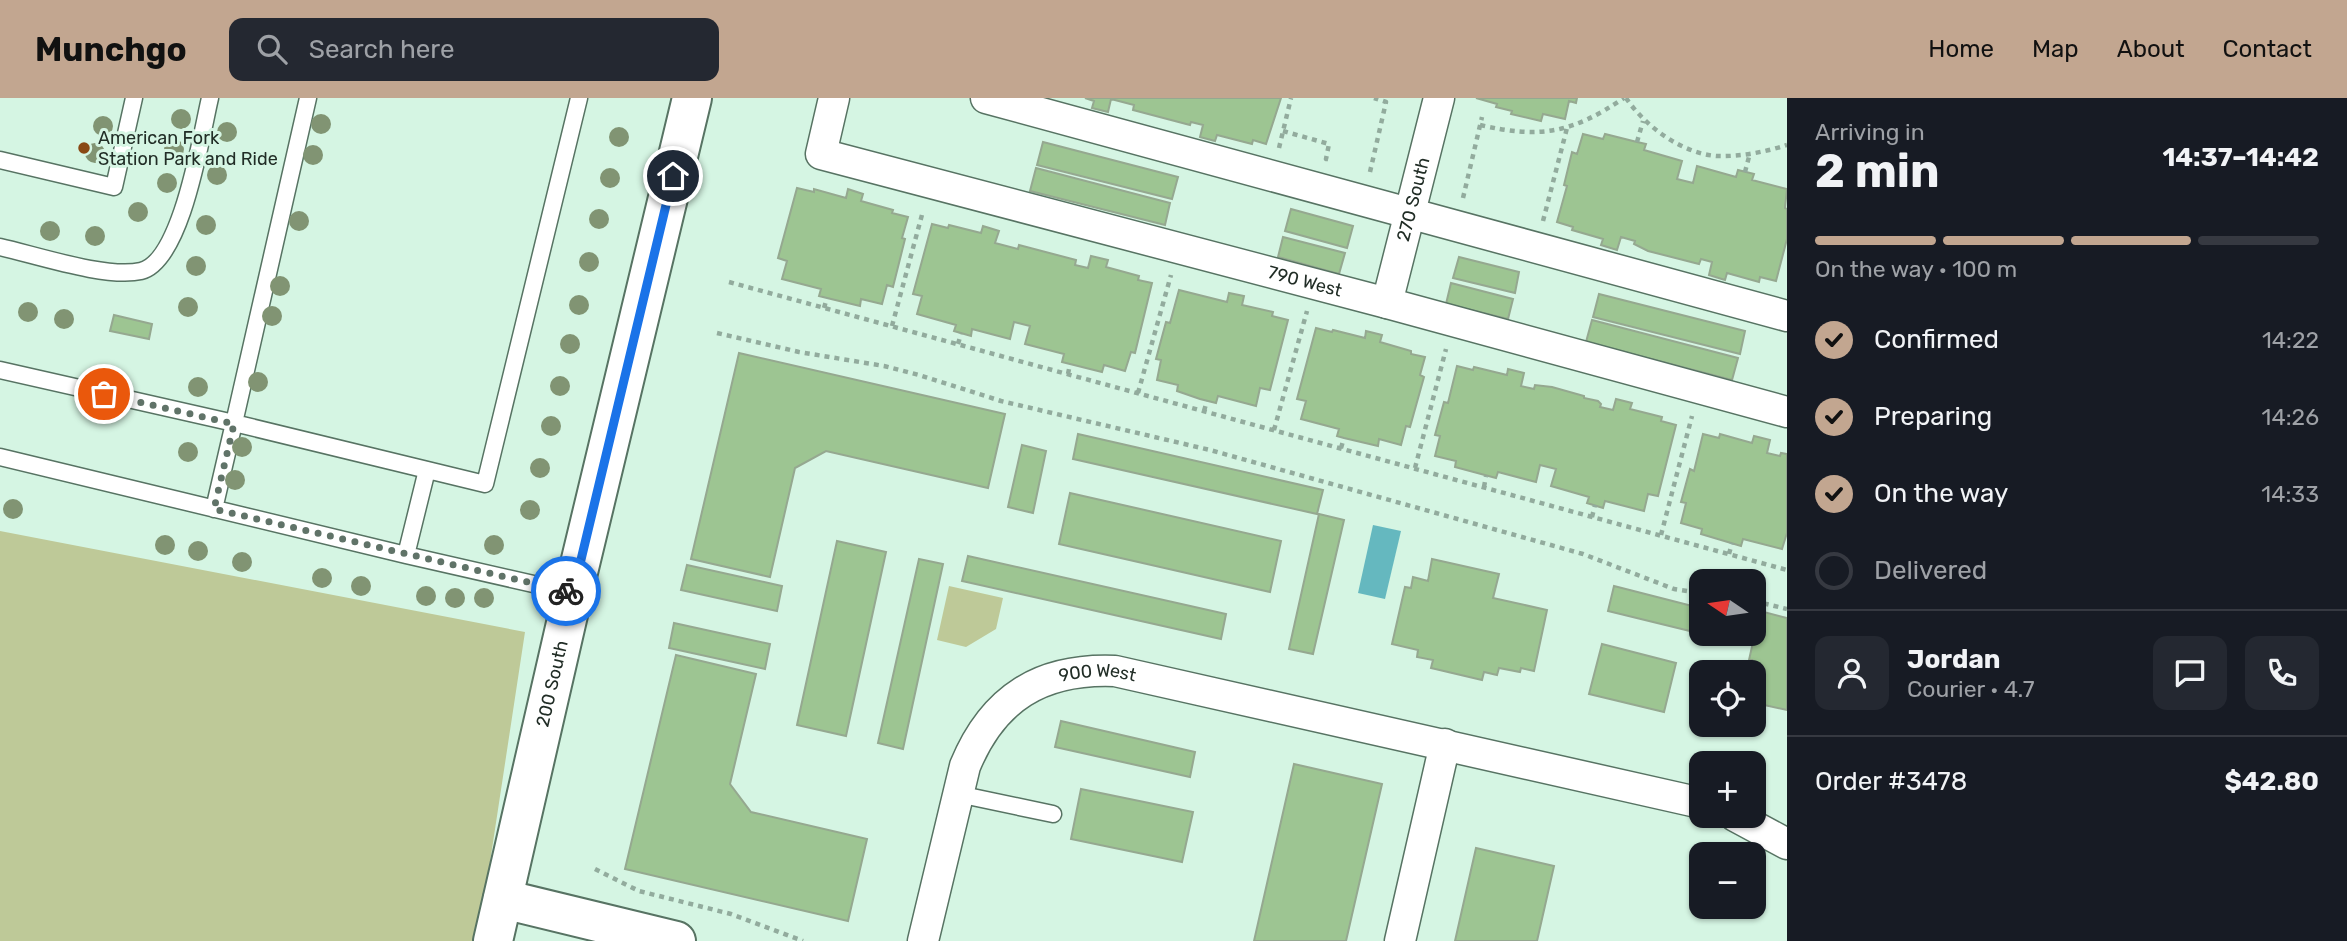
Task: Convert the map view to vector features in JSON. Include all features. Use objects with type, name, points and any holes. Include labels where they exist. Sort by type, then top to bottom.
[{"type":"street","name":"200 South","points":[[493,941],[692,98]]},
{"type":"street","name":"790 West","points":[[834,98],[821,154],[1787,412]]},
{"type":"street","points":[[986,98],[1787,316]]},
{"type":"street","name":"270 South","points":[[1387,303],[1439,98]]},
{"type":"street","name":"900 West","points":[[923,941],[964,766],[974,743],[988,722],[1005,704],[1025,689],[1068,673],[1091,670],[1128,674],[1689,800]]},
{"type":"street","points":[[1400,941],[1446,744]]},
{"type":"street","points":[[1757,828],[1787,844]]},
{"type":"street","points":[[503,899],[676,941]]},
{"type":"lane","points":[[0,160],[114,187],[134,98]]},
{"type":"lane","points":[[0,247],[108,272],[143,271],[164,254],[181,219],[211,98]]},
{"type":"lane","points":[[214,509],[308,98]]},
{"type":"lane","points":[[0,370],[485,484],[579,98]]},
{"type":"lane","points":[[0,457],[573,593]]},
{"type":"lane","points":[[406,555],[427,470]]},
{"type":"lane","points":[[958,794],[1053,814]]},
{"type":"path","points":[[1277,153],[1291,98]]},
{"type":"path","points":[[1371,179],[1369,170],[1386,102],[1374,98]]},
{"type":"path","points":[[1480,125],[1509,131],[1536,132],[1567,128],[1589,119],[1625,98],[1643,120],[1668,138],[1697,152],[1716,156],[1786,147]]},
{"type":"path","points":[[1463,199],[1482,117]]},
{"type":"path","points":[[1637,142],[1643,120]]},
{"type":"path","points":[[1540,234],[1567,128]]},
{"type":"path","points":[[1283,131],[1329,144],[1326,159],[1337,162]]},
{"type":"path","points":[[1745,172],[1750,153]]},
{"type":"path","points":[[1359,168],[1369,170]]},
{"type":"path","points":[[892,326],[926,202]]},
{"type":"path","points":[[1138,393],[1172,269]]},
{"type":"path","points":[[729,282],[1787,570]]},
{"type":"path","points":[[824,308],[827,298]]},
{"type":"path","points":[[1274,430],[1309,305]]},
{"type":"path","points":[[717,333],[799,352],[884,366],[1001,401],[1210,450],[1583,554],[1674,589],[1689,591]]},
{"type":"path","points":[[958,344],[961,334]]},
{"type":"path","points":[[1415,468],[1448,343]]},
{"type":"path","points":[[1068,374],[1070,364]]},
{"type":"path","points":[[1204,411],[1207,401]]},
{"type":"path","points":[[1661,535],[1694,409]]},
{"type":"path","points":[[1341,448],[1344,438]]},
{"type":"path","points":[[1484,487],[1486,476]]},
{"type":"path","points":[[1592,517],[1595,505]]},
{"type":"path","points":[[1729,554],[1732,543]]},
{"type":"path","points":[[1766,604],[1787,608]]},
{"type":"path","points":[[594,869],[639,891],[731,914],[803,941]]},
{"type":"green space","points":[[0,531],[525,632],[478,941],[0,941]]},
{"type":"green space","points":[[949,586],[1003,598],[996,629],[966,647],[937,640]]},
{"type":"water","points":[[1373,525],[1401,531],[1385,599],[1358,593]]},
{"type":"building","points":[[1085,98],[1281,98],[1266,144],[1253,140],[1252,144],[1217,135],[1215,141],[1200,137],[1203,125],[1191,122],[1190,125],[1133,110],[1134,105],[1111,99],[1108,112],[1092,108],[1094,101]]},
{"type":"building","points":[[1476,98],[1577,98],[1576,103],[1569,101],[1565,119],[1543,114],[1541,121],[1511,114],[1512,111],[1496,107],[1497,104]]},
{"type":"building","points":[[1583,134],[1603,139],[1605,134],[1646,144],[1644,150],[1682,161],[1677,179],[1693,183],[1697,166],[1736,177],[1738,170],[1754,174],[1752,180],[1787,189],[1787,239],[1776,281],[1760,277],[1759,282],[1727,273],[1725,280],[1709,275],[1712,262],[1701,259],[1699,264],[1648,251],[1634,244],[1635,241],[1621,237],[1617,250],[1601,245],[1603,239],[1572,230],[1573,227],[1557,222],[1567,186],[1564,185],[1572,152],[1577,154]]},
{"type":"building","points":[[1043,142],[1178,177],[1172,199],[1037,165]]},
{"type":"building","points":[[1036,168],[1170,203],[1165,225],[1030,191]]},
{"type":"building","points":[[797,188],[814,192],[814,189],[846,198],[848,189],[863,194],[861,201],[908,217],[893,287],[887,285],[882,304],[861,299],[860,306],[819,296],[821,289],[782,279],[787,261],[778,258]]},
{"type":"building","points":[[1291,209],[1353,226],[1347,248],[1285,231]]},
{"type":"building","points":[[932,224],[981,233],[983,226],[999,231],[995,243],[1018,249],[1019,245],[1076,260],[1075,265],[1088,268],[1091,256],[1108,260],[1106,267],[1139,276],[1138,280],[1152,283],[1135,353],[1131,352],[1125,371],[1104,365],[1102,372],[1062,362],[1064,354],[1025,344],[1030,326],[1014,322],[1010,339],[972,329],[971,336],[954,331],[956,325],[917,314],[922,296],[913,294]]},
{"type":"building","points":[[1283,237],[1345,253],[1339,274],[1278,257]]},
{"type":"building","points":[[1459,257],[1519,272],[1515,293],[1453,278]]},
{"type":"building","points":[[1451,283],[1513,299],[1508,319],[1446,304]]},
{"type":"building","points":[[1179,290],[1227,302],[1229,293],[1244,296],[1242,305],[1273,312],[1272,316],[1288,320],[1270,390],[1260,388],[1256,406],[1218,396],[1216,403],[1200,399],[1177,391],[1178,385],[1157,380],[1161,360],[1156,359],[1166,322],[1170,323]]},
{"type":"building","points":[[1599,294],[1745,331],[1740,354],[1593,317]]},
{"type":"building","points":[[114,315],[152,324],[149,339],[110,331]]},
{"type":"building","points":[[1592,320],[1738,358],[1732,380],[1586,342]]},
{"type":"building","points":[[1316,328],[1365,338],[1366,331],[1382,335],[1380,342],[1425,357],[1420,375],[1424,377],[1410,427],[1406,426],[1401,445],[1379,439],[1378,446],[1344,438],[1337,436],[1339,429],[1301,419],[1306,401],[1297,399]]},
{"type":"building","points":[[739,353],[1005,414],[988,488],[826,451],[795,468],[770,577],[691,559]]},
{"type":"building","points":[[1457,366],[1507,375],[1508,369],[1524,373],[1521,386],[1534,389],[1535,385],[1552,387],[1598,401],[1600,407],[1613,410],[1616,399],[1632,403],[1630,409],[1662,417],[1661,421],[1676,425],[1658,496],[1648,494],[1644,511],[1605,501],[1603,508],[1587,503],[1589,497],[1551,486],[1556,469],[1540,465],[1536,482],[1498,472],[1496,478],[1455,467],[1456,461],[1435,456],[1440,436],[1435,435],[1444,402],[1448,403]]},
{"type":"building","points":[[1078,434],[1323,490],[1317,514],[1073,459]]},
{"type":"building","points":[[1703,434],[1719,438],[1720,434],[1752,443],[1754,436],[1770,440],[1767,453],[1780,456],[1781,453],[1787,454],[1787,533],[1782,549],[1743,539],[1741,546],[1701,534],[1702,529],[1681,523],[1686,503],[1681,502],[1690,469],[1694,471]]},
{"type":"building","points":[[1022,445],[1046,451],[1033,513],[1008,507]]},
{"type":"building","points":[[1070,493],[1281,541],[1270,592],[1059,544]]},
{"type":"building","points":[[1319,514],[1344,520],[1313,654],[1289,649]]},
{"type":"building","points":[[837,541],[886,552],[846,736],[797,725]]},
{"type":"building","points":[[968,556],[1226,614],[1221,639],[962,581]]},
{"type":"building","points":[[919,559],[943,564],[903,749],[878,743]]},
{"type":"building","points":[[1432,559],[1499,574],[1493,598],[1547,610],[1534,671],[1521,668],[1520,672],[1499,668],[1497,675],[1484,672],[1482,680],[1431,668],[1433,660],[1417,657],[1418,650],[1392,644],[1405,587],[1411,588],[1413,577],[1428,581]]},
{"type":"building","points":[[687,565],[782,586],[777,611],[681,590]]},
{"type":"building","points":[[1614,586],[1689,605],[1689,631],[1608,611]]},
{"type":"building","points":[[1766,613],[1787,618],[1787,710],[1766,705],[1766,660],[1749,660],[1752,646],[1766,646]]},
{"type":"building","points":[[674,623],[770,644],[765,669],[669,648]]},
{"type":"building","points":[[1602,644],[1676,663],[1664,712],[1589,694]]},
{"type":"building","points":[[676,655],[756,674],[730,784],[751,812],[867,839],[848,921],[625,869]]},
{"type":"building","points":[[1061,721],[1195,752],[1190,777],[1055,747]]},
{"type":"building","points":[[1294,764],[1382,784],[1346,941],[1254,941]]},
{"type":"building","points":[[1081,789],[1193,812],[1182,862],[1071,839]]},
{"type":"building","points":[[1476,848],[1554,866],[1537,941],[1455,941]]},
{"type":"way so far","points":[[104,394],[234,424],[214,509],[566,591]]},
{"type":"place","name":"American Fork Station Park and Ride","points":[[84,148]]},
{"type":"route","points":[[566,591],[573,593],[673,176]]}]
